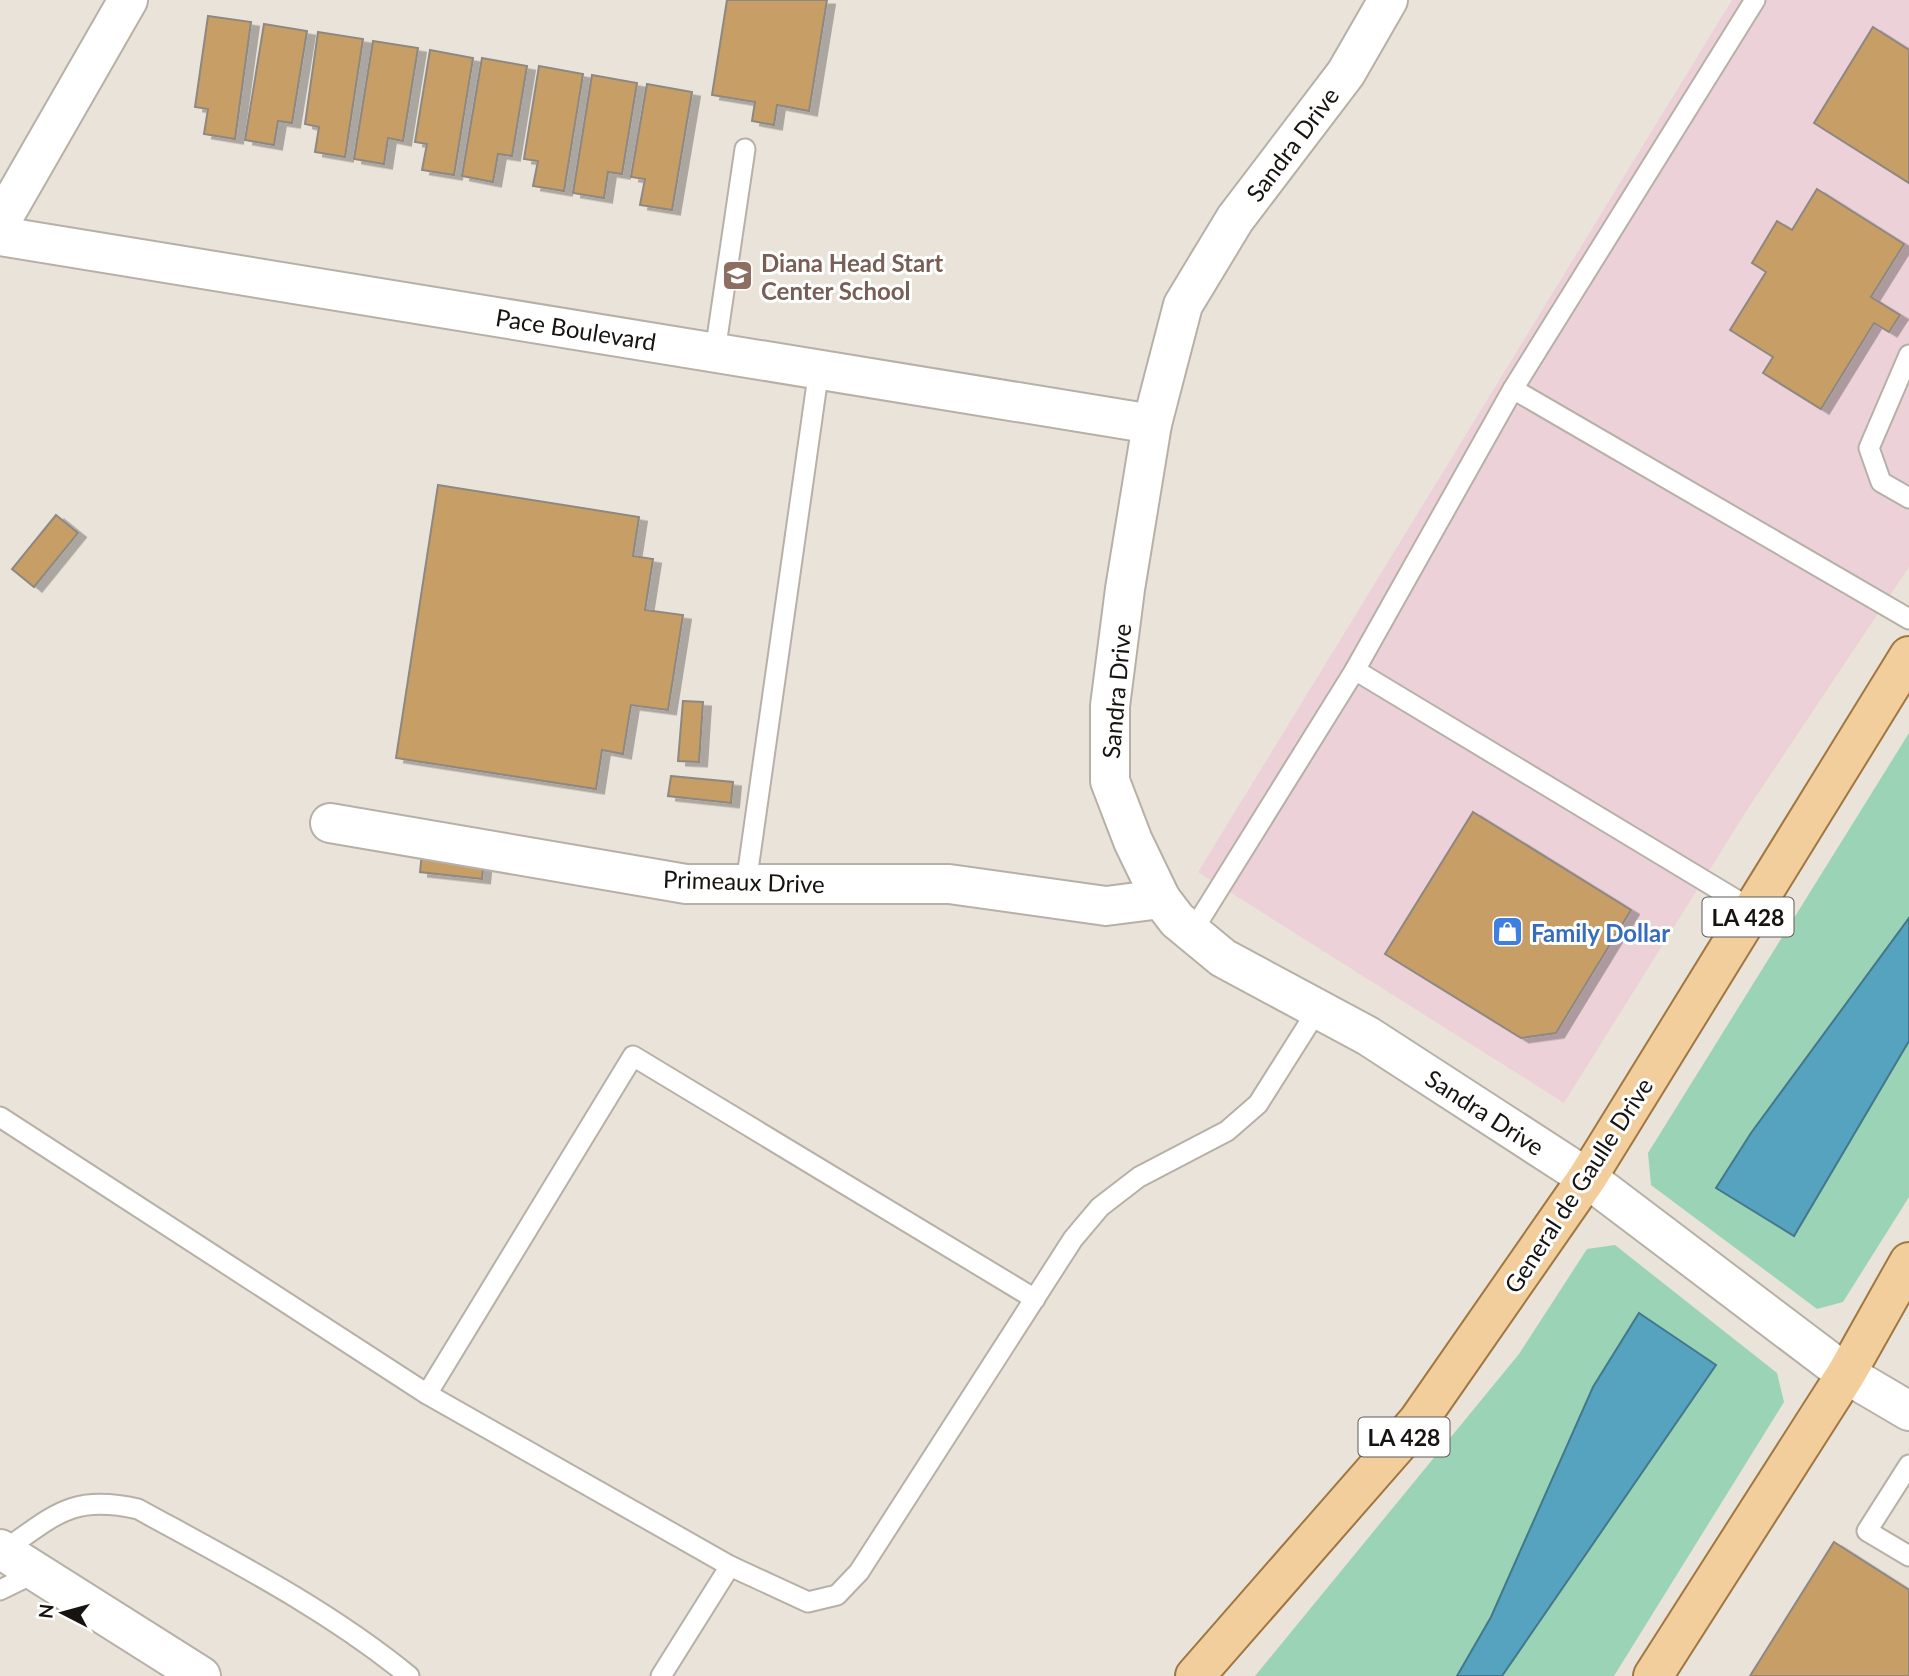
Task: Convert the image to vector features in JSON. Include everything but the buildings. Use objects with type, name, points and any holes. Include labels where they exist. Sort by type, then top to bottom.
[{"type":"main road","name":"General de Gaulle Drive","points":[[1195,1676],[1418,1421],[1587,1178],[1909,656]]},
{"type":"main road","points":[[1653,1676],[1904,1284]]},
{"type":"street","points":[[0,223],[128,0]]},
{"type":"street","name":"Sandra Drive","points":[[1388,0],[1346,73],[1235,219],[1183,305],[1152,424],[1110,706],[1110,780],[1133,841],[1161,899],[1177,920],[1223,958],[1368,1036],[1587,1178],[1846,1374],[1909,1411]]},
{"type":"street","name":"Pace Boulevard","points":[[0,236],[1152,424]]},
{"type":"street","name":"Primeaux Drive","points":[[330,823],[686,884],[949,884],[1107,906],[1161,899]]},
{"type":"street","points":[[1,1550],[201,1676]]},
{"type":"lane","points":[[1192,932],[1355,670],[1513,389],[1755,0]]},
{"type":"lane","points":[[715,352],[745,149]]},
{"type":"lane","points":[[1909,355],[1869,448],[1881,482],[1909,498]]},
{"type":"lane","points":[[746,884],[819,369]]},
{"type":"lane","points":[[1513,389],[1909,619]]},
{"type":"lane","points":[[1355,670],[1753,910]]},
{"type":"lane","points":[[0,1117],[427,1394],[730,1566],[808,1602],[837,1595],[859,1572],[1073,1239],[1100,1207],[1139,1177],[1227,1131],[1258,1104],[1318,1009]]},
{"type":"lane","points":[[427,1394],[633,1056],[1035,1299]]},
{"type":"lane","points":[[1909,1465],[1867,1531],[1909,1556]]},
{"type":"lane","points":[[1,1550],[60,1511],[75,1506],[113,1503],[138,1509],[283,1589],[379,1651],[408,1676]]},
{"type":"lane","points":[[660,1676],[730,1566]]},
{"type":"lane","points":[[0,1590],[39,1572]]},
{"type":"shaded area","points":[[1732,0],[1909,0],[1909,567],[1749,807],[1564,1103],[1198,872]]},
{"type":"green space","points":[[1909,733],[1909,918],[1751,1133],[1794,1235],[1909,1041],[1909,1197],[1843,1302],[1817,1309],[1651,1185],[1648,1153]]},
{"type":"green space","points":[[1615,1245],[1777,1373],[1784,1402],[1614,1676],[1502,1676],[1519,1648],[1593,1387],[1491,1617],[1457,1676],[1255,1676],[1519,1354],[1587,1249]]},
{"type":"water","points":[[1909,918],[1909,1041],[1794,1236],[1716,1188],[1751,1133]]},
{"type":"water","points":[[1639,1313],[1716,1365],[1502,1676],[1457,1676],[1491,1617],[1593,1387]]},
{"type":"place","name":"Diana Head Start Center School","points":[[738,276]]},
{"type":"place","name":"Family Dollar","points":[[1508,932]]}]
